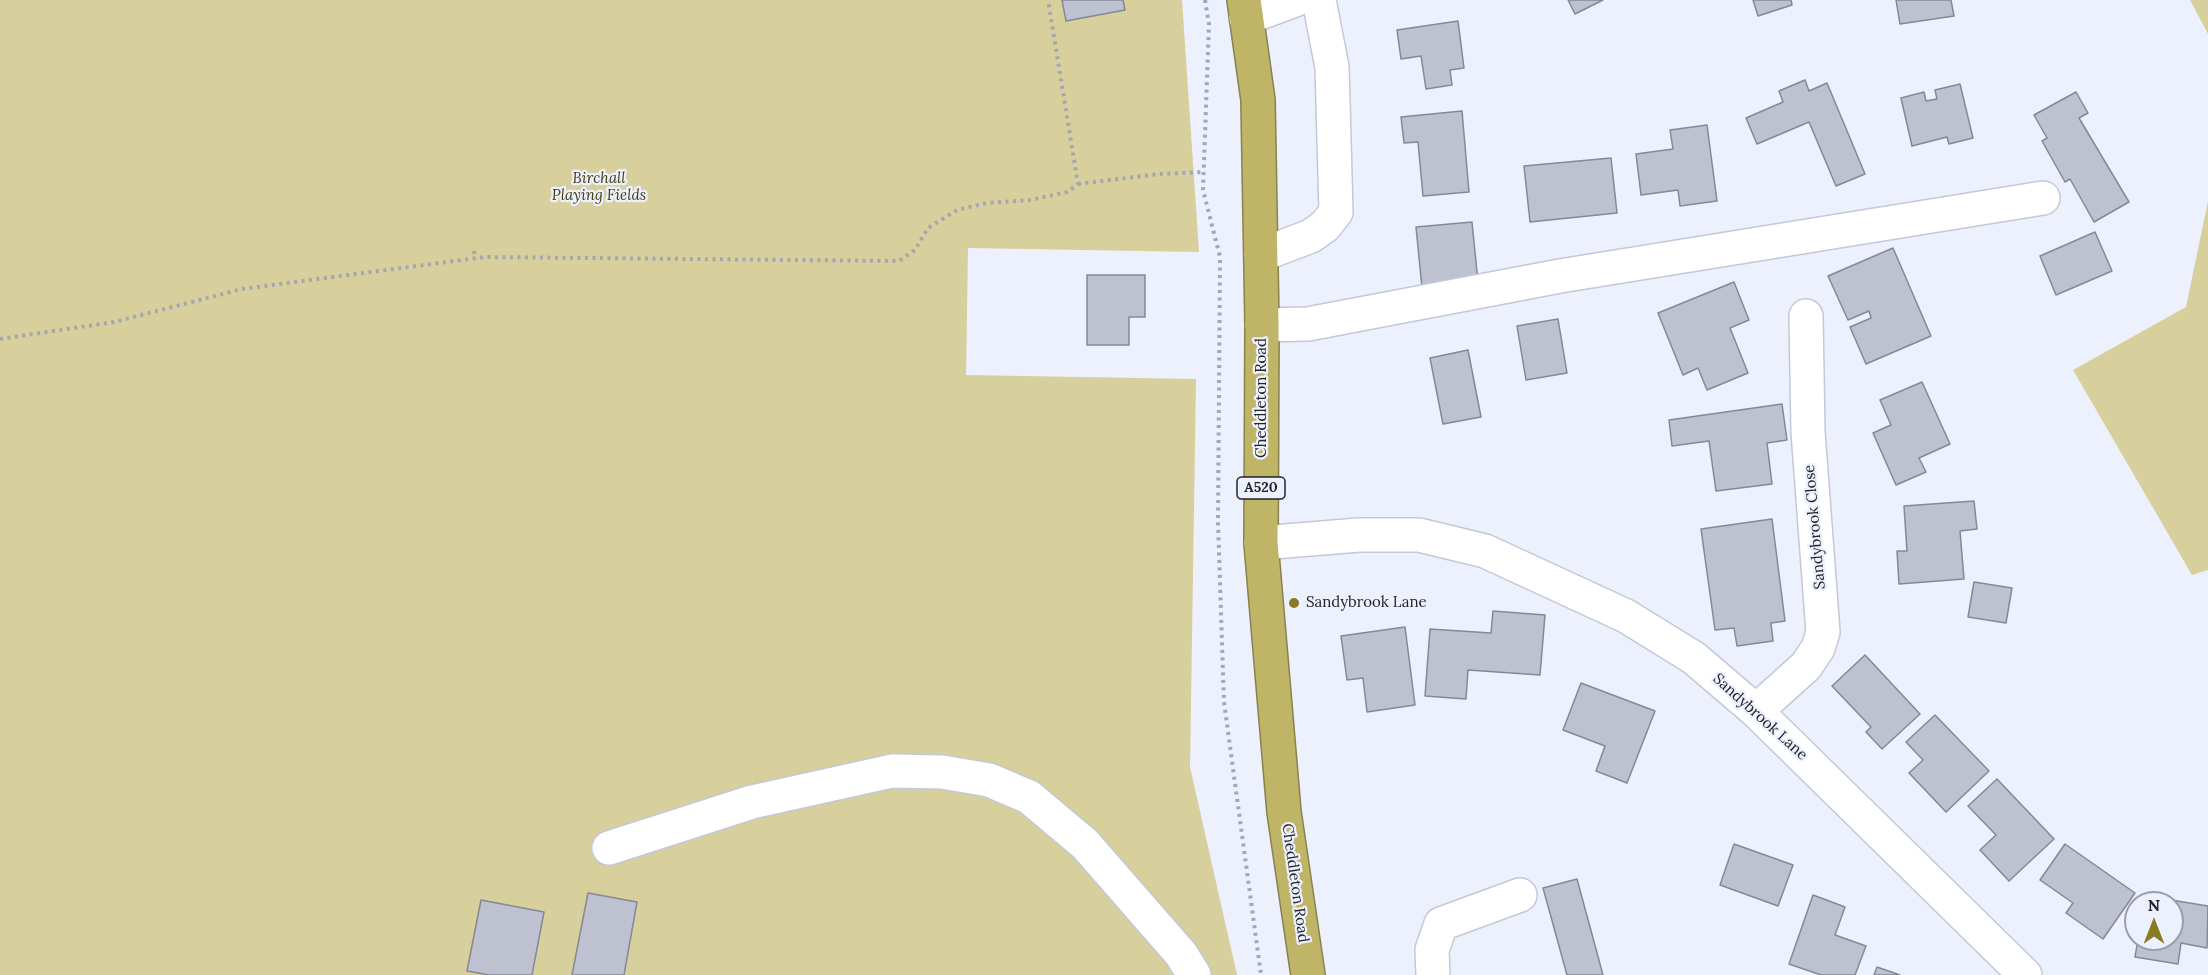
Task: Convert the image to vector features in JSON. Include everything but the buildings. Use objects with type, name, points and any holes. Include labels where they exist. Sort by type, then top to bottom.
[{"type":"highway","name":"Cheddleton Road","points":[[1245,9],[1258,100],[1262,325],[1261,543],[1284,812],[1308,975]]},
{"type":"street","points":[[1245,9],[1294,0]]},
{"type":"street","points":[[1261,255],[1311,236],[1325,226],[1336,212],[1332,67],[1319,0]]},
{"type":"street","points":[[1262,325],[1308,324],[1560,276],[2043,198]]},
{"type":"street","name":"Sandybrook Close","points":[[1756,711],[1806,666],[1818,648],[1824,632],[1808,432],[1806,316]]},
{"type":"street","name":"Sandybrook Lane","points":[[1261,543],[1359,535],[1419,535],[1485,551],[1626,616],[1694,658],[1756,711],[2025,975]]},
{"type":"street","points":[[609,848],[752,802],[892,771],[942,772],[989,780],[1029,797],[1085,844],[1181,954],[1194,975]]},
{"type":"street","points":[[1433,975],[1432,950],[1442,924],[1520,895]]},
{"type":"path","points":[[1047,0],[1078,184]]},
{"type":"path","points":[[1205,0],[1209,24],[1203,190],[1220,257],[1218,522],[1224,702],[1261,975]]},
{"type":"path","points":[[0,339],[114,322],[242,289],[475,258],[899,261],[915,250],[928,228],[957,210],[987,203],[1031,200],[1067,192],[1078,184],[1159,174],[1204,172]]},
{"type":"path","points":[[474,251],[475,258]]},
{"type":"green space","name":"Birchall Playing Fields","points":[[0,0],[1182,0],[1199,252],[968,248],[966,375],[1196,379],[1190,767],[1237,975],[0,975]]},
{"type":"green space","points":[[2190,0],[2208,0],[2208,34]]},
{"type":"green space","points":[[2208,201],[2208,570],[2192,575],[2073,370],[2186,307]]},
{"type":"place","name":"Sandybrook Lane","points":[[1294,603]]}]
